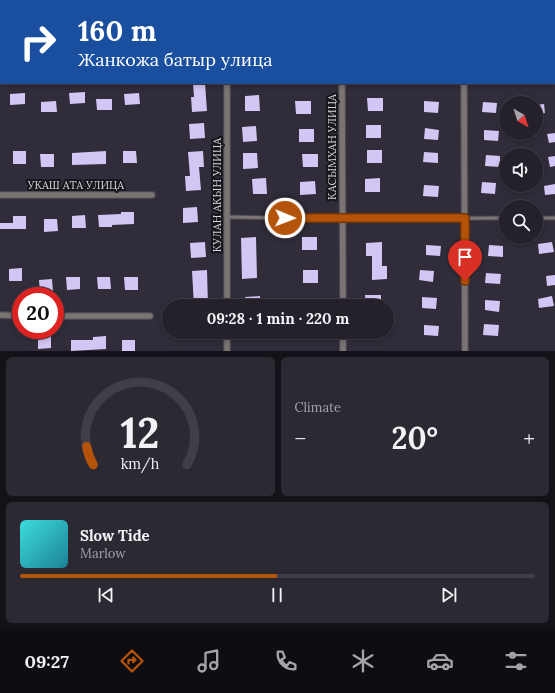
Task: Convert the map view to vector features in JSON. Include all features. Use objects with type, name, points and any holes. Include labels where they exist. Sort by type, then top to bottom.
[{"type":"street","name":"КУЛАН АКЫН УЛИЦА","points":[[227,84],[227,299]]},
{"type":"street","name":"КАСЫМХАН УЛИЦА","points":[[342,84],[343,299]]},
{"type":"street","points":[[464,84],[465,351]]},
{"type":"street","name":"УКАШ АТА УЛИЦА","points":[[0,195],[152,195]]},
{"type":"street","points":[[0,316],[12,316]]},
{"type":"street","points":[[64,316],[150,316]]},
{"type":"street","points":[[227,339],[227,351]]},
{"type":"street","points":[[343,339],[343,351]]},
{"type":"lane","points":[[227,218],[499,218]]},
{"type":"lane","points":[[543,218],[555,218]]},
{"type":"building","points":[[193,84],[205,84],[207,111],[192,112],[191,97],[194,97]]},
{"type":"building","points":[[85,92],[85,103],[70,104],[69,93]]},
{"type":"building","points":[[25,93],[25,104],[10,105],[10,94]]},
{"type":"building","points":[[139,93],[140,104],[125,105],[124,94]]},
{"type":"building","points":[[259,95],[260,111],[245,111],[245,96]]},
{"type":"building","points":[[367,98],[383,98],[383,111],[368,111]]},
{"type":"building","points":[[96,99],[112,99],[112,110],[97,110]]},
{"type":"building","points":[[56,101],[57,112],[41,112],[41,102]]},
{"type":"building","points":[[295,101],[311,101],[311,114],[296,114]]},
{"type":"building","points":[[424,101],[439,102],[438,113],[424,112]]},
{"type":"building","points":[[483,102],[497,103],[496,113],[482,112]]},
{"type":"building","points":[[543,104],[545,113],[543,113]]},
{"type":"building","points":[[204,123],[205,138],[190,139],[189,124]]},
{"type":"building","points":[[366,125],[381,125],[381,138],[366,138]]},
{"type":"building","points":[[256,126],[257,141],[243,142],[242,127]]},
{"type":"building","points":[[425,128],[439,130],[438,140],[424,139]]},
{"type":"building","points":[[299,129],[314,129],[314,142],[299,142]]},
{"type":"building","points":[[484,130],[499,131],[498,141],[484,140]]},
{"type":"building","points":[[555,133],[555,142],[549,143],[547,134]]},
{"type":"building","points":[[367,150],[382,150],[382,163],[367,163]]},
{"type":"building","points":[[13,151],[26,151],[26,164],[13,164]]},
{"type":"building","points":[[106,151],[106,164],[72,165],[72,153]]},
{"type":"building","points":[[123,151],[136,151],[137,163],[123,163]]},
{"type":"building","points":[[203,151],[204,167],[199,167],[201,190],[186,191],[185,176],[190,176],[188,152]]},
{"type":"building","points":[[424,152],[438,153],[438,163],[423,162]]},
{"type":"building","points":[[243,153],[257,153],[258,168],[243,169]]},
{"type":"building","points":[[40,154],[54,154],[54,167],[41,167]]},
{"type":"building","points":[[302,154],[318,154],[318,167],[303,167]]},
{"type":"building","points":[[486,155],[499,156],[499,167],[485,166]]},
{"type":"building","points":[[555,156],[555,166],[550,167],[548,157]]},
{"type":"building","points":[[266,178],[267,194],[253,194],[252,179]]},
{"type":"building","points":[[380,178],[380,192],[365,192],[365,179]]},
{"type":"building","points":[[315,181],[316,194],[300,195],[300,182]]},
{"type":"building","points":[[482,182],[496,183],[495,194],[481,193]]},
{"type":"building","points":[[555,184],[555,194],[545,195],[544,186]]},
{"type":"building","points":[[424,185],[439,186],[438,197],[423,196]]},
{"type":"building","points":[[197,207],[198,222],[183,223],[183,208]]},
{"type":"building","points":[[121,212],[134,212],[134,224],[99,227],[98,215],[121,214]]},
{"type":"building","points":[[85,215],[86,228],[72,228],[72,216]]},
{"type":"building","points":[[13,216],[26,216],[26,229],[0,229],[0,223],[13,223]]},
{"type":"building","points":[[44,219],[57,219],[58,231],[44,232]]},
{"type":"building","points":[[256,237],[257,278],[242,279],[241,238]]},
{"type":"building","points":[[302,237],[317,237],[317,250],[302,250]]},
{"type":"building","points":[[205,242],[206,257],[191,258],[190,243]]},
{"type":"building","points":[[382,242],[382,266],[387,266],[387,279],[372,280],[372,256],[366,256],[366,243]]},
{"type":"building","points":[[552,242],[554,252],[539,254],[538,244]]},
{"type":"building","points":[[426,245],[441,246],[440,256],[426,255]]},
{"type":"building","points":[[489,245],[503,246],[503,257],[488,256]]},
{"type":"building","points":[[22,268],[22,281],[9,281],[9,269]]},
{"type":"building","points":[[207,270],[208,299],[194,299],[192,271]]},
{"type":"building","points":[[303,270],[318,270],[318,283],[303,283]]},
{"type":"building","points":[[420,270],[434,271],[433,282],[419,280]]},
{"type":"building","points":[[486,273],[501,274],[500,284],[485,283]]},
{"type":"building","points":[[555,275],[555,285],[547,286],[546,276]]},
{"type":"building","points":[[66,277],[80,277],[80,289],[67,290]]},
{"type":"building","points":[[97,277],[110,277],[111,289],[98,289]]},
{"type":"building","points":[[124,277],[138,277],[138,290],[125,290]]},
{"type":"building","points":[[52,279],[53,287],[40,287],[39,280]]},
{"type":"building","points":[[365,295],[381,295],[381,299],[365,299]]},
{"type":"building","points":[[260,296],[260,299],[245,299],[245,297]]},
{"type":"building","points":[[552,296],[554,306],[539,308],[538,299]]},
{"type":"building","points":[[422,297],[437,298],[436,309],[422,308]]},
{"type":"building","points":[[485,300],[500,301],[499,312],[485,310]]},
{"type":"building","points":[[484,324],[499,325],[498,336],[483,335]]},
{"type":"building","points":[[424,325],[439,326],[438,336],[424,335]]},
{"type":"building","points":[[106,336],[106,349],[71,351],[71,340],[93,340],[93,337]]},
{"type":"building","points":[[38,339],[51,339],[51,348],[38,349]]},
{"type":"building","points":[[298,339],[313,339],[313,340]]},
{"type":"building","points":[[122,340],[135,340],[135,351],[122,351]]},
{"type":"route","points":[[285,218],[465,218],[465,281]]}]
